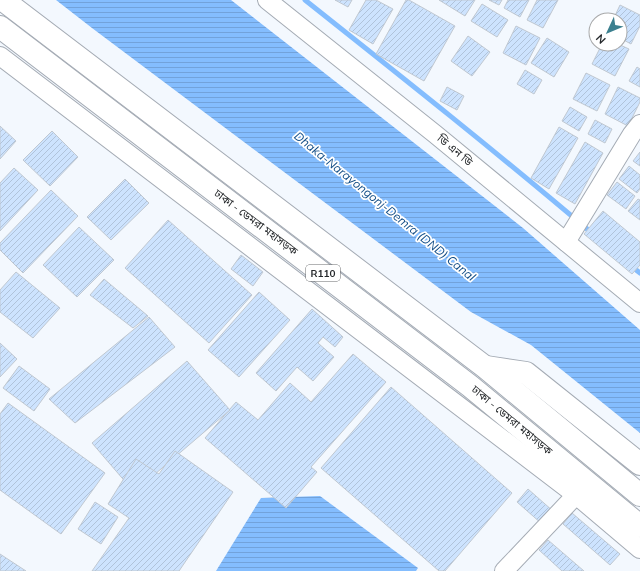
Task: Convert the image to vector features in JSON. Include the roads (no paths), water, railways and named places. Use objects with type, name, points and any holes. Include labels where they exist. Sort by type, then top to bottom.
[{"type":"main road","name":"ঢাকা - ডেমরা মহাসড়ক","points":[[3,0],[485,366],[640,495]]},
{"type":"main road","name":"ঢাকা - ডেমরা মহাসড়ক","points":[[0,27],[470,386],[640,526]]},
{"type":"main road","points":[[485,366],[526,373],[640,464]]},
{"type":"street","name":"ডি এন ডি","points":[[267,0],[435,134],[640,303]]},
{"type":"street","points":[[0,56],[576,495],[640,549]]},
{"type":"street","points":[[566,242],[632,134],[640,124]]},
{"type":"street","points":[[504,571],[576,495]]},
{"type":"water","name":"Dhaka-Narayongonj-Demra (DND) Canal","points":[[56,0],[231,0],[523,228],[640,330],[640,433],[531,345],[471,312]]},
{"type":"water","points":[[320,496],[418,568],[416,571],[216,571],[261,498]]},
{"type":"waterway","points":[[305,0],[486,145],[593,234]]},
{"type":"waterway","points":[[631,266],[640,273]]}]
